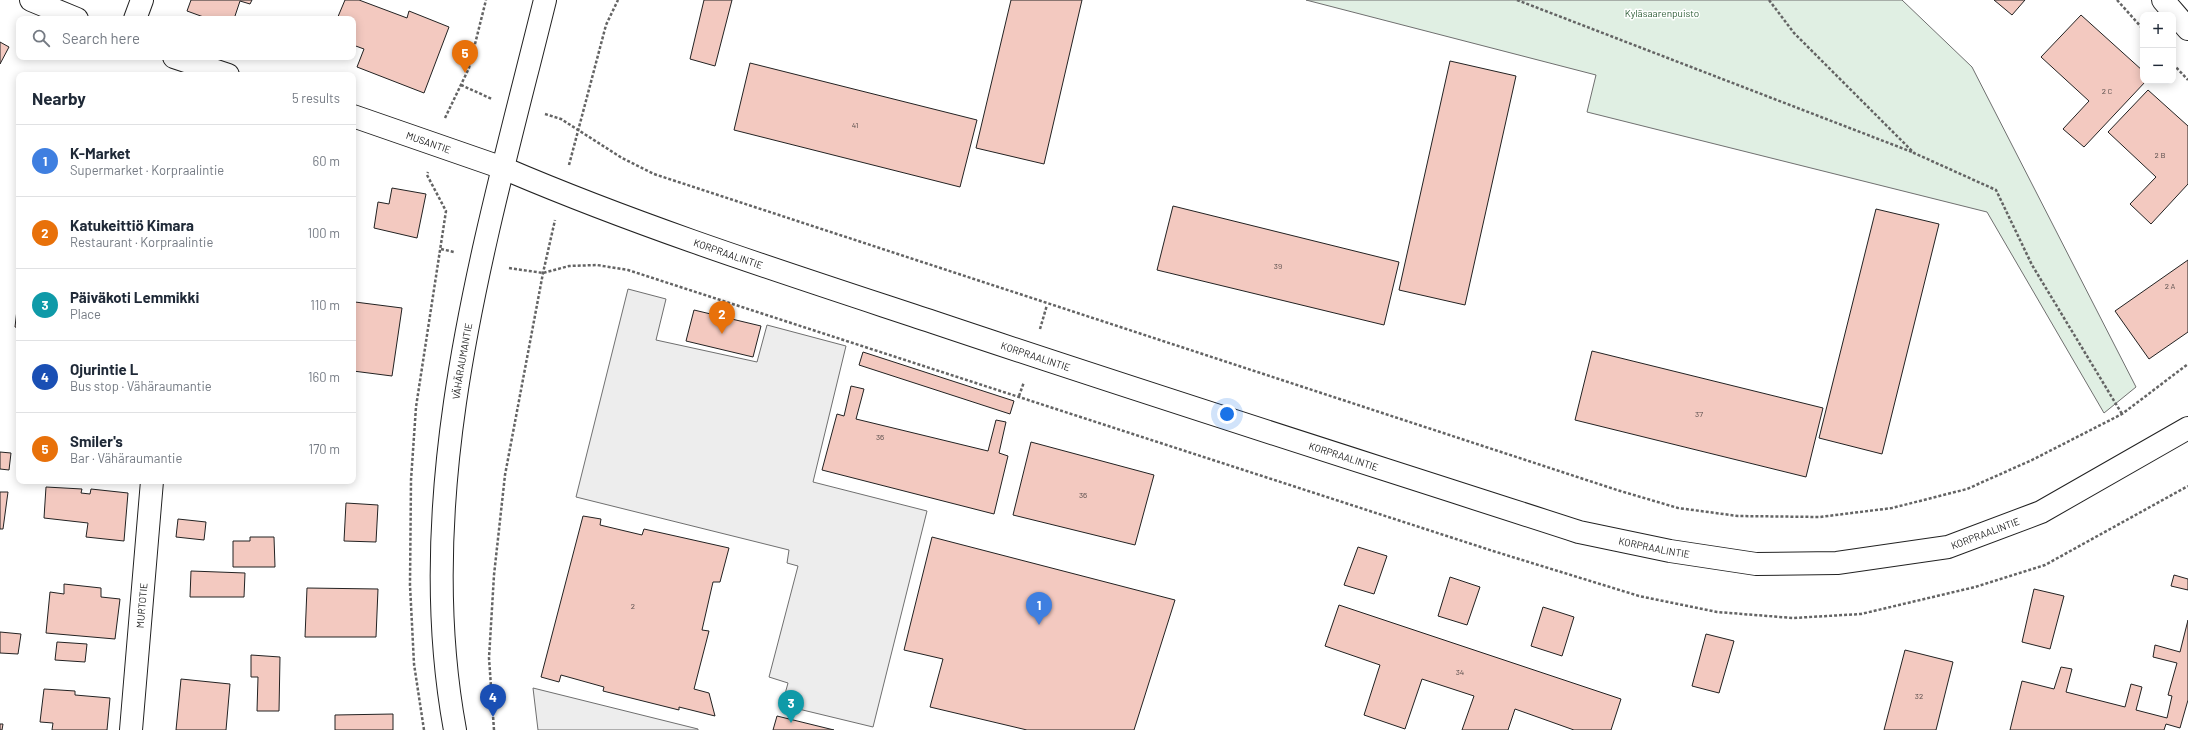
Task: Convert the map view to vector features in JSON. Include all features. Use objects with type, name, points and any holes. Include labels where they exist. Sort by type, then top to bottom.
[{"type":"street","points":[[31,0],[70,16]]},
{"type":"street","points":[[136,16],[142,0]]},
{"type":"street","name":"VÄHÄRAUMANTIE","points":[[455,730],[449,701],[443,635],[442,549],[448,464],[463,352],[481,260],[545,0]]},
{"type":"street","points":[[2163,0],[2188,29]]},
{"type":"street","points":[[183,65],[214,72]]},
{"type":"street","name":"MUSANTIE","points":[[356,117],[503,168]]},
{"type":"street","name":"KORPRAALINTIE","points":[[503,168],[562,193],[725,253],[1032,356],[1579,532],[1670,551],[1756,564],[1837,564],[1948,547],[2042,512],[2188,428]]},
{"type":"street","name":"MURTOTIE","points":[[131,730],[152,484]]},
{"type":"path","points":[[424,730],[414,664],[410,585],[410,480],[416,407],[446,211],[427,175],[445,116],[469,68],[486,0]]},
{"type":"path","points":[[494,730],[489,658],[494,574],[505,475],[542,273],[606,25],[618,0]]},
{"type":"path","points":[[1517,0],[1914,153],[1996,190],[2032,265],[2122,414]]},
{"type":"path","points":[[1769,0],[1794,33],[1914,153]]},
{"type":"path","points":[[2117,0],[2140,26]]},
{"type":"path","points":[[2176,67],[2188,80]]},
{"type":"path","points":[[461,86],[480,95],[561,119],[622,158],[654,174],[1054,307],[1617,490],[1678,508],[1738,516],[1820,517],[1892,508],[1967,489],[2032,460],[2122,414],[2188,364]]},
{"type":"path","points":[[441,249],[522,271],[542,273],[569,266],[597,265],[628,270],[1019,396]]},
{"type":"green space","name":"Kyläsaarenpuisto","points":[[1306,0],[1902,0],[1972,67],[2136,387],[2104,413],[1987,212],[1587,112],[1596,75]]},
{"type":"shaded area","points":[[628,289],[666,299],[656,340],[757,362],[767,325],[846,346],[813,482],[927,511],[873,727],[782,705],[788,683],[769,677],[798,566],[787,563],[789,550],[576,497]]},
{"type":"shaded area","points":[[533,688],[698,729],[698,730],[538,730]]},
{"type":"building","points":[[191,0],[252,0],[250,4],[240,1],[235,16],[201,16],[187,11]]},
{"type":"building","points":[[345,0],[359,0],[407,18],[409,11],[449,27],[424,93],[357,67],[364,49],[356,46],[356,16],[338,16]]},
{"type":"building","points":[[704,0],[732,0],[715,66],[690,59]]},
{"type":"building","points":[[1011,0],[1082,0],[1044,164],[976,148]]},
{"type":"building","points":[[1994,0],[2025,0],[2012,15]]},
{"type":"building","points":[[2081,15],[2140,68],[2140,84],[2143,84],[2084,147],[2063,129],[2089,101],[2041,57]]},
{"type":"building","points":[[0,42],[9,47],[0,64]]},
{"type":"building","points":[[1450,61],[1516,76],[1465,305],[1399,290]]},
{"type":"building","points":[[750,63],[977,120],[960,187],[734,130]]},
{"type":"building","points":[[2148,90],[2188,126],[2188,184],[2151,224],[2130,204],[2156,177],[2108,132]]},
{"type":"building","points":[[392,188],[426,194],[417,238],[374,228],[378,202],[389,204]]},
{"type":"building","points":[[1173,206],[1399,262],[1384,325],[1157,270]]},
{"type":"building","points":[[1876,209],[1939,224],[1882,454],[1819,438]]},
{"type":"building","points":[[2188,260],[2188,332],[2149,359],[2115,311]]},
{"type":"building","points":[[356,302],[402,308],[392,376],[356,371]]},
{"type":"building","points":[[694,310],[761,326],[753,357],[686,341]]},
{"type":"building","points":[[1592,351],[1823,408],[1806,477],[1575,420]]},
{"type":"building","points":[[863,352],[1014,401],[1010,414],[859,365]]},
{"type":"building","points":[[851,386],[864,389],[856,419],[988,451],[996,420],[1006,422],[999,453],[1008,456],[994,514],[822,470],[837,414],[844,416]]},
{"type":"building","points":[[1031,442],[1154,475],[1135,545],[1013,515]]},
{"type":"building","points":[[0,452],[11,453],[9,470],[0,469]]},
{"type":"building","points":[[46,487],[82,489],[81,493],[90,494],[91,489],[128,493],[124,541],[86,537],[88,523],[44,518]]},
{"type":"building","points":[[0,492],[8,492],[3,529],[0,529]]},
{"type":"building","points":[[346,503],[378,505],[376,542],[344,541]]},
{"type":"building","points":[[583,516],[601,519],[600,525],[642,535],[644,529],[729,548],[720,582],[713,582],[702,630],[709,631],[694,689],[709,693],[715,716],[679,707],[679,710],[603,691],[604,687],[561,675],[559,682],[541,677]]},
{"type":"building","points":[[178,519],[206,522],[204,540],[176,537]]},
{"type":"building","points":[[250,537],[274,537],[275,567],[233,567],[233,541],[250,541]]},
{"type":"building","points":[[932,537],[1175,600],[1134,730],[1027,730],[930,707],[943,659],[904,650]]},
{"type":"building","points":[[1358,547],[1387,556],[1374,594],[1344,585]]},
{"type":"building","points":[[191,571],[245,573],[244,597],[190,597]]},
{"type":"building","points":[[2174,575],[2188,579],[2188,590],[2171,586]]},
{"type":"building","points":[[1450,577],[1480,587],[1467,625],[1438,616]]},
{"type":"building","points":[[64,584],[101,588],[101,597],[120,599],[115,639],[46,633],[50,592],[64,594]]},
{"type":"building","points":[[307,588],[378,589],[376,637],[305,637]]},
{"type":"building","points":[[2034,589],[2064,596],[2050,649],[2022,642]]},
{"type":"building","points":[[1339,605],[1621,699],[1611,730],[1574,730],[1515,709],[1508,730],[1462,730],[1474,696],[1422,679],[1405,729],[1364,715],[1380,665],[1325,646]]},
{"type":"building","points":[[1543,607],[1574,617],[1562,656],[1531,646]]},
{"type":"building","points":[[2188,620],[2188,700],[2180,728],[2166,724],[2164,730],[2010,730],[2022,681],[2054,689],[2061,667],[2072,669],[2066,692],[2125,707],[2131,684],[2142,687],[2136,710],[2167,718],[2172,696],[2168,695],[2177,663],[2153,657],[2155,645],[2180,652]]},
{"type":"building","points":[[0,632],[21,634],[18,654],[0,653]]},
{"type":"building","points":[[1706,634],[1734,641],[1719,693],[1692,686]]},
{"type":"building","points":[[57,642],[87,644],[85,662],[55,660]]},
{"type":"building","points":[[1905,650],[1953,662],[1936,730],[1884,730]]},
{"type":"building","points":[[251,655],[280,657],[279,711],[257,711],[258,677],[251,677]]},
{"type":"building","points":[[181,679],[230,684],[226,730],[176,730]]},
{"type":"building","points":[[44,689],[75,691],[75,695],[110,698],[107,730],[52,730],[53,723],[40,722]]},
{"type":"building","points":[[393,714],[393,730],[335,730],[335,715]]},
{"type":"building","points":[[777,716],[834,730],[773,730]]},
{"type":"building","points":[[0,724],[3,724],[2,730],[0,730]]},
{"type":"place","name":"Smiler's","points":[[465,73]]},
{"type":"place","name":"Katukeittiö Kimara","points":[[722,334]]},
{"type":"place","name":"K-Market","points":[[1039,625]]},
{"type":"place","name":"Ojurintie L","points":[[493,717]]},
{"type":"place","name":"Päiväkoti Lemmikki","points":[[791,723]]}]
